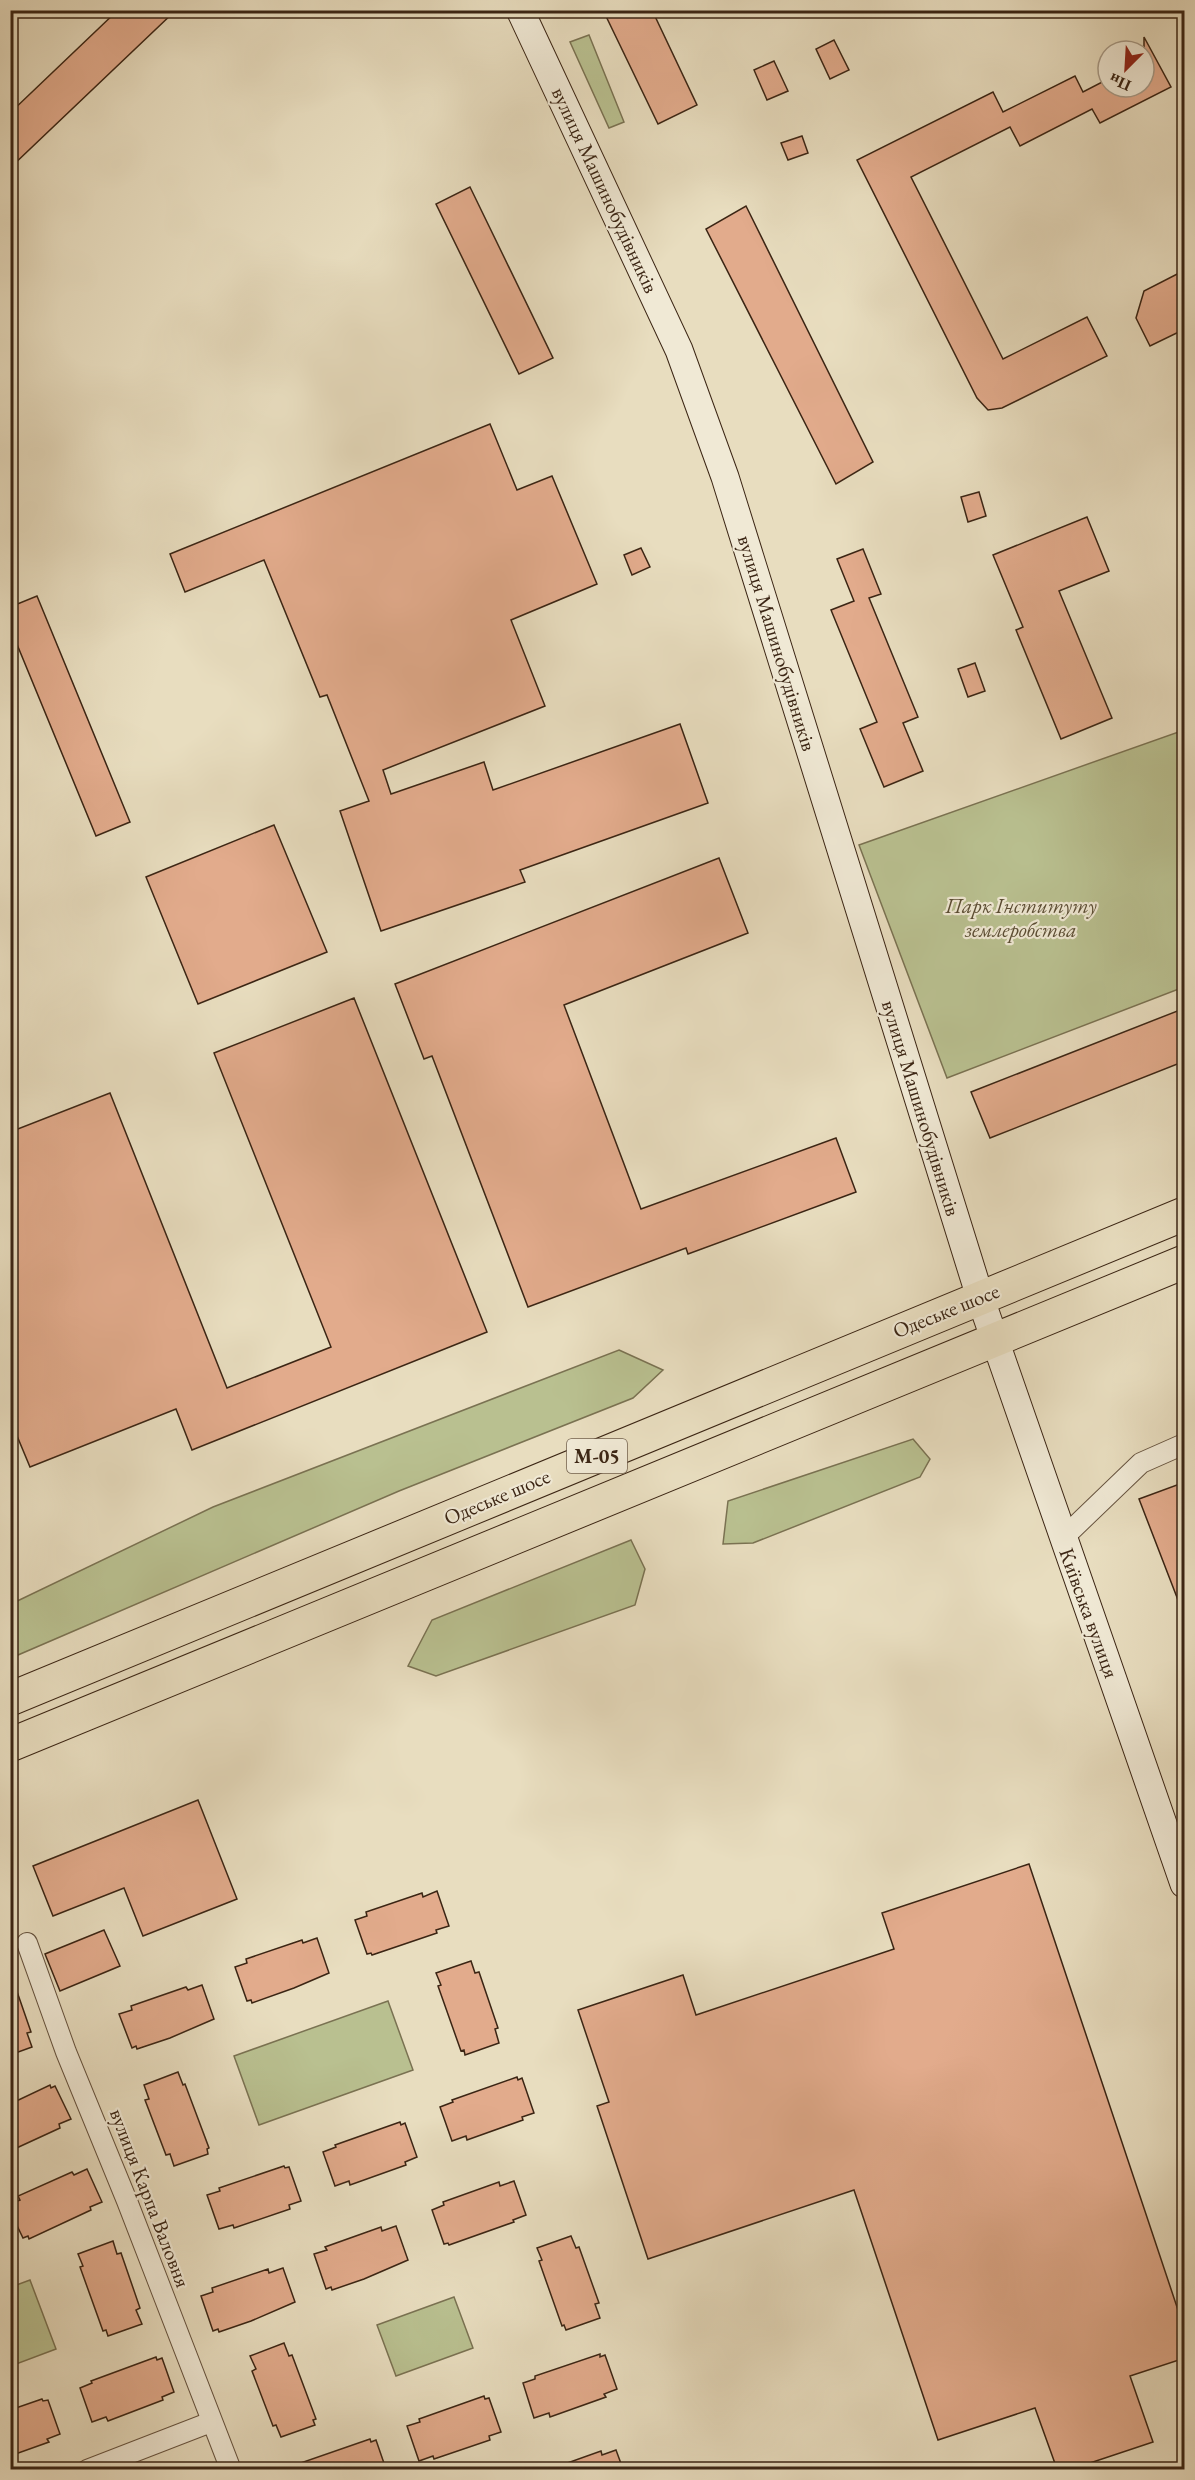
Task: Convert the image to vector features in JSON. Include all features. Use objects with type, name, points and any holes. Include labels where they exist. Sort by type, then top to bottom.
[{"type":"highway","name":"Одеське шосе","points":[[10,1699],[1185,1214]]},
{"type":"highway","name":"Одеське шосе","points":[[12,1748],[1185,1262]]},
{"type":"street","name":"вулиця Машинобудівників","points":[[520,10],[679,350],[721,466],[995,1341]]},
{"type":"street","name":"Київська вулиця","points":[[995,1341],[1062,1539],[1185,1884]]},
{"type":"street","points":[[1062,1539],[1141,1463],[1185,1444]]},
{"type":"street","name":"вулиця Карпа Валовня","points":[[27,1943],[66,2052],[127,2201],[231,2469]]},
{"type":"street","points":[[87,2469],[212,2422]]},
{"type":"green space","points":[[589,35],[624,122],[609,128],[570,42]]},
{"type":"green space","name":"Парк Інституту землеробства","points":[[1184,730],[1184,987],[947,1078],[859,845]]},
{"type":"green space","points":[[619,1350],[663,1370],[633,1398],[399,1491],[11,1658],[11,1604],[213,1507]]},
{"type":"green space","points":[[913,1439],[930,1459],[920,1477],[753,1543],[723,1544],[728,1501]]},
{"type":"green space","points":[[631,1540],[645,1569],[635,1605],[436,1676],[408,1666],[432,1620]]},
{"type":"green space","points":[[388,2001],[413,2070],[259,2125],[234,2056]]},
{"type":"green space","points":[[30,2280],[56,2349],[11,2366],[11,2287]]},
{"type":"green space","points":[[454,2297],[473,2348],[396,2376],[377,2325]]},
{"type":"building","points":[[118,10],[176,10],[10,168],[10,113]]},
{"type":"building","points":[[603,10],[652,10],[697,105],[658,124]]},
{"type":"building","points":[[834,40],[849,70],[830,79],[816,49]]},
{"type":"building","points":[[1156,59],[1171,87],[1156,95]]},
{"type":"building","points":[[774,61],[788,91],[767,100],[754,70]]},
{"type":"building","points":[[1075,76],[1083,92],[1096,85],[1096,99],[1147,99],[1100,123],[1092,109],[1020,146],[1010,127],[911,177],[1003,359],[1087,317],[1107,356],[1002,408],[988,410],[977,398],[857,160],[993,92],[1003,112]]},
{"type":"building","points":[[802,136],[808,153],[788,160],[781,143]]},
{"type":"building","points":[[470,187],[553,358],[519,374],[436,204]]},
{"type":"building","points":[[746,206],[873,462],[836,484],[706,229]]},
{"type":"building","points":[[1185,270],[1185,329],[1150,346],[1136,318],[1144,291]]},
{"type":"building","points":[[490,424],[517,490],[552,476],[597,584],[511,620],[545,706],[383,770],[391,794],[484,762],[493,790],[680,724],[708,803],[520,870],[525,882],[381,931],[340,811],[369,801],[327,695],[320,697],[264,560],[185,592],[170,554]]},
{"type":"building","points":[[979,492],[986,516],[968,522],[961,497]]},
{"type":"building","points":[[1087,517],[1109,571],[1059,591],[1112,718],[1061,739],[1016,630],[1023,627],[993,555]]},
{"type":"building","points":[[641,548],[650,567],[632,575],[624,555]]},
{"type":"building","points":[[863,549],[881,594],[869,598],[918,717],[903,723],[923,771],[884,787],[860,729],[877,722],[831,610],[854,601],[837,559]]},
{"type":"building","points":[[37,596],[130,822],[96,836],[16,642],[10,644],[10,607]]},
{"type":"building","points":[[975,663],[985,691],[968,697],[958,669]]},
{"type":"building","points":[[274,825],[327,952],[198,1004],[146,877]]},
{"type":"building","points":[[719,858],[748,933],[564,1005],[641,1209],[836,1138],[856,1192],[688,1254],[686,1248],[528,1307],[432,1056],[424,1059],[395,984]]},
{"type":"building","points":[[354,998],[487,1332],[192,1450],[176,1409],[30,1467],[10,1419],[10,1132],[110,1093],[227,1388],[331,1347],[214,1053]]},
{"type":"building","points":[[1185,1008],[1185,1061],[990,1138],[971,1092]]},
{"type":"building","points":[[1185,1482],[1185,1613],[1183,1613],[1139,1499]]},
{"type":"building","points":[[198,1800],[237,1899],[143,1936],[124,1888],[53,1916],[33,1866]]},
{"type":"building","points":[[1029,1864],[1185,2331],[1185,2358],[1130,2376],[1153,2442],[1072,2469],[1057,2469],[1035,2408],[938,2440],[854,2190],[648,2259],[597,2106],[609,2102],[578,2010],[683,1975],[696,2015],[894,1949],[882,1913]]},
{"type":"building","points":[[437,1891],[449,1926],[436,1930],[437,1933],[372,1955],[367,1954],[355,1920],[367,1916],[366,1912],[422,1893],[423,1897]]},
{"type":"building","points":[[104,1930],[120,1966],[60,1991],[45,1954]]},
{"type":"building","points":[[317,1938],[329,1973],[252,2003],[251,2000],[247,2001],[235,1967],[247,1963],[246,1959],[302,1940],[303,1943]]},
{"type":"building","points":[[471,1961],[475,1973],[479,1972],[498,2028],[495,2029],[499,2043],[465,2055],[464,2050],[461,2051],[438,1986],[441,1985],[436,1973]]},
{"type":"building","points":[[13,1980],[31,2032],[27,2033],[32,2047],[10,2055],[10,1981]]},
{"type":"building","points":[[202,1985],[214,2019],[170,2038],[137,2049],[136,2046],[132,2048],[119,2014],[132,2010],[131,2006],[186,1987],[188,1990]]},
{"type":"building","points":[[178,2072],[183,2085],[185,2084],[209,2148],[207,2149],[208,2154],[174,2166],[170,2154],[166,2155],[145,2100],[149,2099],[144,2085]]},
{"type":"building","points":[[517,2077],[518,2080],[522,2078],[534,2113],[522,2117],[523,2120],[467,2140],[466,2136],[452,2141],[440,2107],[453,2102],[452,2100]]},
{"type":"building","points":[[50,2085],[51,2088],[55,2086],[71,2119],[59,2124],[60,2128],[10,2151],[10,2104]]},
{"type":"building","points":[[400,2122],[401,2125],[405,2123],[417,2157],[405,2162],[406,2165],[350,2185],[349,2181],[335,2186],[323,2152],[336,2147],[335,2145]]},
{"type":"building","points":[[284,2166],[289,2167],[301,2201],[289,2205],[290,2209],[234,2228],[233,2225],[219,2229],[207,2195],[220,2191],[219,2188]]},
{"type":"building","points":[[87,2169],[102,2202],[90,2207],[91,2210],[29,2239],[28,2236],[23,2238],[10,2211],[10,2204],[20,2200],[18,2196],[72,2172],[74,2175]]},
{"type":"building","points":[[514,2181],[526,2215],[513,2220],[514,2222],[449,2245],[444,2244],[432,2210],[444,2205],[443,2202],[499,2182],[500,2186]]},
{"type":"building","points":[[396,2226],[408,2260],[364,2279],[332,2290],[331,2287],[326,2289],[314,2254],[327,2250],[325,2247],[381,2227],[382,2231]]},
{"type":"building","points":[[571,2236],[576,2248],[579,2247],[599,2303],[595,2304],[600,2318],[566,2330],[564,2325],[562,2326],[539,2261],[542,2260],[537,2248]]},
{"type":"building","points":[[113,2241],[117,2254],[121,2253],[140,2308],[136,2310],[142,2324],[108,2336],[106,2330],[103,2331],[80,2267],[83,2266],[78,2254]]},
{"type":"building","points":[[283,2268],[295,2302],[251,2321],[219,2332],[218,2329],[213,2331],[201,2296],[213,2292],[212,2288],[268,2269],[269,2273]]},
{"type":"building","points":[[284,2343],[289,2356],[292,2355],[316,2419],[313,2420],[315,2425],[281,2437],[276,2425],[273,2426],[252,2371],[256,2369],[250,2356]]},
{"type":"building","points":[[600,2354],[600,2357],[605,2355],[617,2389],[604,2394],[606,2397],[550,2417],[549,2413],[534,2418],[523,2383],[535,2379],[535,2376]]},
{"type":"building","points":[[156,2357],[157,2360],[162,2358],[174,2392],[162,2397],[163,2400],[108,2421],[106,2417],[92,2422],[80,2388],[92,2383],[91,2381]]},
{"type":"building","points":[[484,2396],[485,2399],[489,2398],[501,2432],[489,2436],[490,2440],[434,2459],[433,2456],[419,2461],[407,2426],[420,2422],[419,2419]]},
{"type":"building","points":[[42,2399],[43,2401],[48,2400],[60,2434],[47,2439],[49,2442],[10,2456],[10,2410]]},
{"type":"building","points":[[370,2439],[371,2442],[376,2440],[386,2469],[289,2469],[289,2467]]},
{"type":"building","points":[[616,2450],[623,2469],[556,2469],[556,2467],[601,2451],[602,2455]]}]
